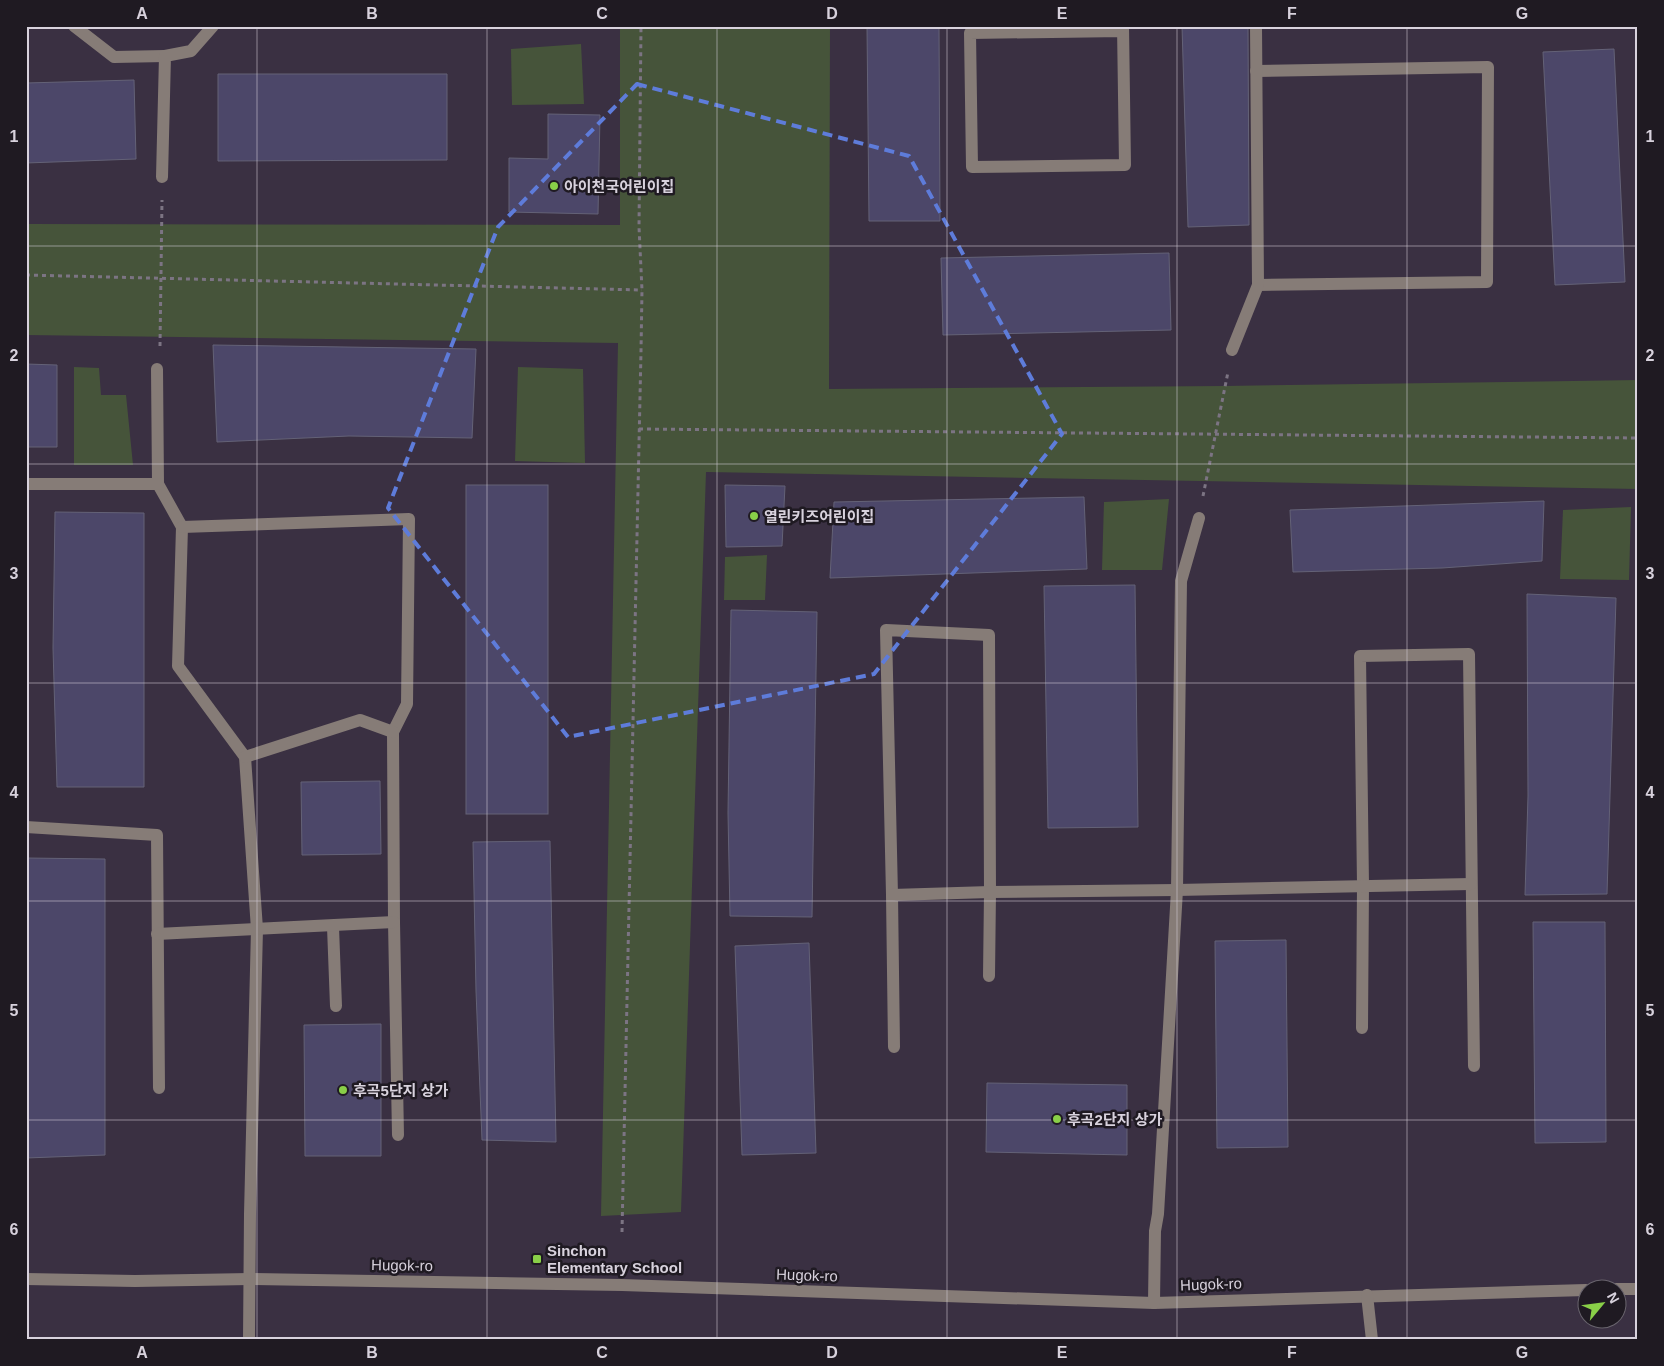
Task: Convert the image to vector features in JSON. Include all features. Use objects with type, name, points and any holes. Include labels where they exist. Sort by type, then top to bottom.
[{"type":"street","points":[[74,26],[114,58],[165,56],[191,51],[213,26]]},
{"type":"street","points":[[1232,350],[1258,285],[1256,26]]},
{"type":"street","points":[[1123,29],[1125,165],[972,167],[970,33],[1123,29]]},
{"type":"street","points":[[162,177],[165,56]]},
{"type":"street","points":[[1256,70],[1488,67],[1487,282],[1258,285]]},
{"type":"street","points":[[158,370],[158,484],[182,527],[178,666],[245,757],[257,929],[249,1340]]},
{"type":"street","points":[[26,484],[158,484]]},
{"type":"street","points":[[1154,1303],[1155,1231],[1159,1195],[1177,890],[1181,581],[1199,518]]},
{"type":"street","points":[[182,527],[409,519],[407,704],[393,732],[398,1135]]},
{"type":"street","points":[[894,1047],[886,630],[989,636],[989,976]]},
{"type":"street","points":[[1362,1028],[1363,885],[1360,656],[1469,654],[1474,1066]]},
{"type":"street","points":[[245,757],[360,720],[393,732]]},
{"type":"street","points":[[26,827],[157,835],[159,1088]]},
{"type":"street","points":[[892,896],[990,892],[1471,884]]},
{"type":"street","points":[[158,934],[333,927],[394,922]]},
{"type":"street","points":[[333,927],[336,1006]]},
{"type":"street","name":"Hugok-ro","points":[[26,1279],[134,1281],[250,1279],[622,1285],[1154,1303],[1367,1295],[1576,1290]]},
{"type":"street","points":[[1367,1295],[1372,1340]]},
{"type":"path","points":[[622,1232],[642,290],[639,227],[641,26]]},
{"type":"path","points":[[158,370],[162,337],[162,177]]},
{"type":"path","points":[[26,276],[642,290]]},
{"type":"path","points":[[1199,518],[1232,350]]},
{"type":"path","points":[[639,429],[1638,438]]},
{"type":"highlighted area","points":[[637,84],[909,156],[1062,434],[874,674],[568,737],[388,508],[498,227]]},
{"type":"green space","points":[[620,26],[830,26],[829,389],[1638,380],[1638,489],[706,472],[681,1212],[601,1216],[618,343],[26,335],[26,224],[620,225]]},
{"type":"green space","points":[[581,44],[584,104],[512,105],[511,49]]},
{"type":"green space","points":[[74,367],[99,368],[101,395],[126,395],[133,465],[74,465]]},
{"type":"green space","points":[[518,367],[583,369],[585,463],[515,461]]},
{"type":"green space","points":[[1169,499],[1162,570],[1102,570],[1104,502]]},
{"type":"green space","points":[[1631,507],[1629,580],[1560,579],[1563,510]]},
{"type":"green space","points":[[767,555],[765,600],[724,600],[725,557]]},
{"type":"building","points":[[867,26],[939,26],[940,221],[869,221]]},
{"type":"building","points":[[1182,26],[1248,26],[1249,225],[1188,227]]},
{"type":"building","points":[[1614,49],[1625,282],[1555,285],[1543,52]]},
{"type":"building","points":[[218,74],[447,74],[447,160],[218,161]]},
{"type":"building","points":[[134,80],[136,159],[26,163],[26,83]]},
{"type":"building","name":"아이천국어린이집","points":[[548,114],[600,115],[598,214],[509,212],[509,158],[548,159]]},
{"type":"building","points":[[1169,253],[1171,330],[943,335],[941,258]]},
{"type":"building","points":[[213,345],[476,349],[472,438],[349,436],[217,442]]},
{"type":"building","points":[[26,364],[57,365],[57,447],[26,447]]},
{"type":"building","points":[[466,485],[548,485],[548,814],[466,814]]},
{"type":"building","name":"열린키즈어린이집","points":[[725,485],[785,486],[782,546],[726,547]]},
{"type":"building","points":[[1084,497],[1087,569],[830,578],[834,502]]},
{"type":"building","points":[[1544,501],[1542,561],[1442,568],[1293,572],[1290,510]]},
{"type":"building","points":[[55,512],[144,513],[144,787],[57,787],[53,648]]},
{"type":"building","points":[[1135,585],[1138,827],[1048,828],[1044,586]]},
{"type":"building","points":[[1527,594],[1616,598],[1607,894],[1525,895],[1528,796]]},
{"type":"building","points":[[731,610],[817,612],[812,917],[730,916],[728,813]]},
{"type":"building","points":[[380,781],[381,854],[302,855],[301,782]]},
{"type":"building","points":[[550,841],[556,1142],[482,1140],[473,842]]},
{"type":"building","points":[[26,858],[105,859],[105,1155],[26,1158]]},
{"type":"building","points":[[1533,922],[1605,922],[1606,1142],[1535,1143]]},
{"type":"building","points":[[1286,940],[1288,1147],[1217,1148],[1215,941]]},
{"type":"building","points":[[809,943],[816,1153],[742,1155],[735,946]]},
{"type":"building","name":"후곡5단지 상가","points":[[381,1024],[381,1156],[305,1156],[304,1025]]},
{"type":"building","name":"후곡2단지 상가","points":[[987,1083],[1127,1085],[1127,1155],[986,1152]]},
{"type":"place","name":"아이천국어린이집","points":[[554,186]]},
{"type":"place","name":"열린키즈어린이집","points":[[754,516]]},
{"type":"place","name":"후곡5단지 상가","points":[[343,1090]]},
{"type":"place","name":"후곡2단지 상가","points":[[1057,1119]]},
{"type":"place","name":"Sinchon Elementary School","points":[[537,1259]]}]
